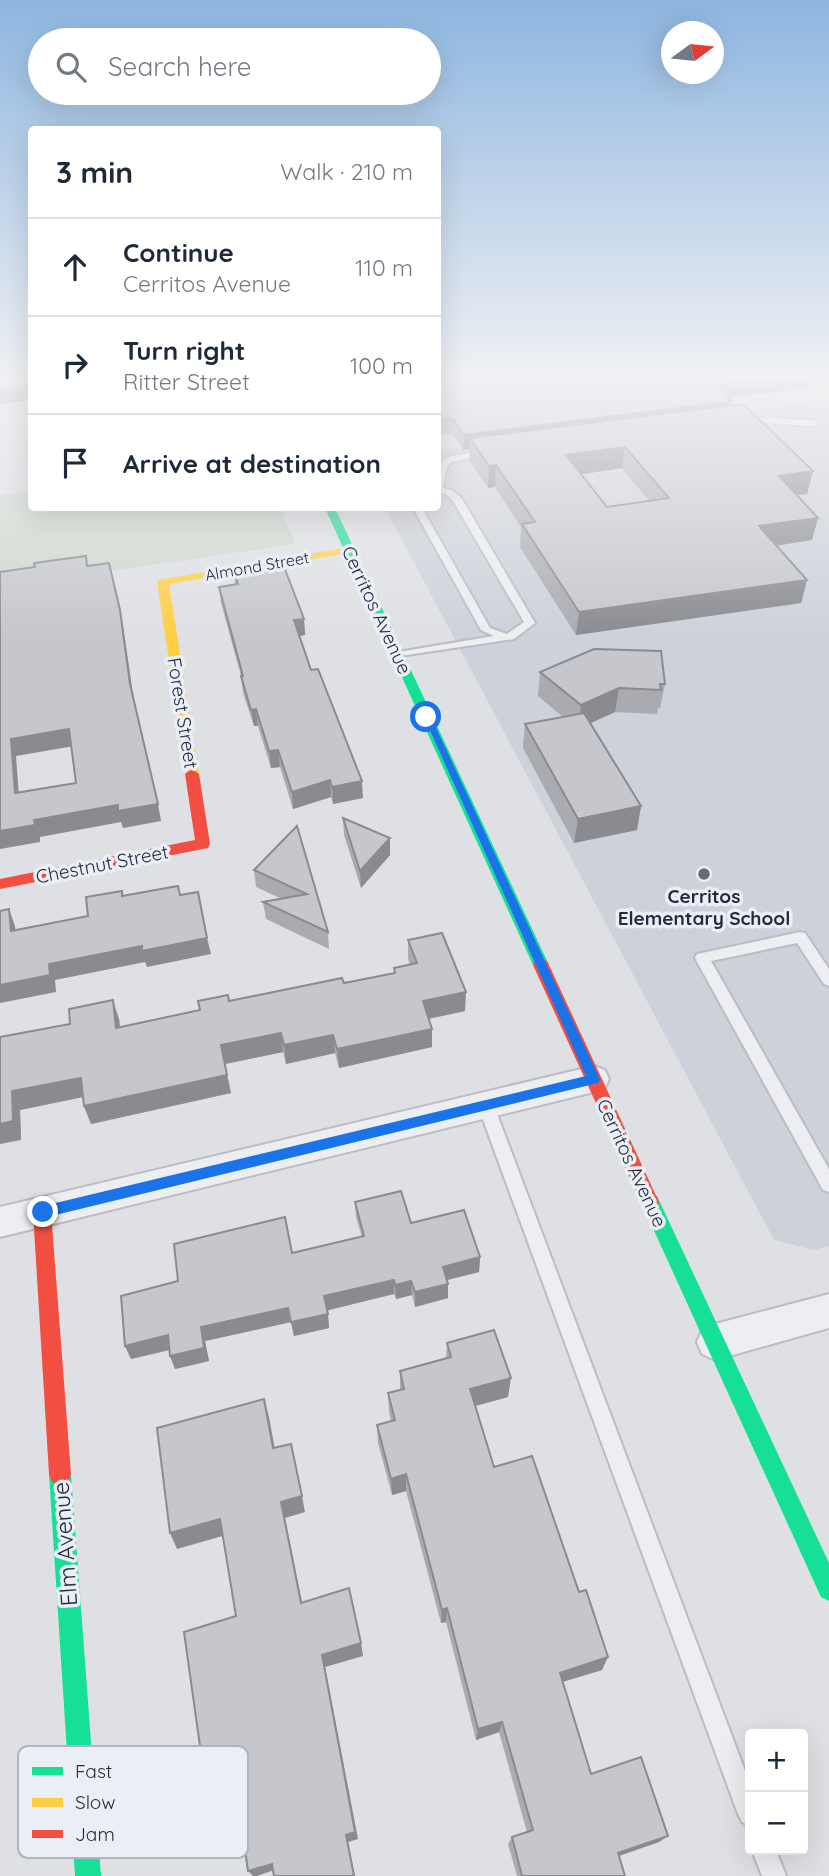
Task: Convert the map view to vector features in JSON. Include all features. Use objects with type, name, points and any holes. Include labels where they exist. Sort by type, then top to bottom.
[{"type":"main road","name":"Cerritos Avenue","points":[[331,511],[829,1589]]},
{"type":"main road","name":"Almond Street","points":[[163,582],[350,551]]},
{"type":"main road","name":"Forest Street","points":[[163,582],[203,844]]},
{"type":"main road","name":"Chestnut Street","points":[[0,884],[203,844]]},
{"type":"main road","name":"Elm Avenue","points":[[43,1212],[79,1746]]},
{"type":"main road","name":"Elm Avenue","points":[[87,1858],[88,1876]]},
{"type":"street","points":[[0,1222],[594,1079]]},
{"type":"street","points":[[715,1342],[829,1311]]},
{"type":"lane","points":[[398,655],[514,636],[530,623],[457,499],[449,492],[441,491]]},
{"type":"lane","points":[[419,511],[486,630],[514,636]]},
{"type":"lane","points":[[829,980],[800,937],[702,958],[829,1185]]},
{"type":"lane","points":[[486,1107],[745,1801]]},
{"type":"lane","points":[[766,1855],[774,1876]]},
{"type":"shaded area","name":"Cerritos Elementary School","points":[[441,463],[829,463],[829,1246],[813,1250],[774,1240],[387,511],[441,511]]},
{"type":"shaded area","points":[[28,491],[28,511],[281,511],[295,544],[0,587],[0,495]]},
{"type":"building","points":[[487,463],[572,463],[607,507],[669,498],[638,463],[804,463],[813,471],[779,476],[818,518],[759,526],[807,580],[579,612],[522,524],[535,522],[496,465],[489,466]]},
{"type":"building","points":[[86,556],[87,566],[109,563],[120,610],[130,684],[158,804],[118,811],[118,805],[34,820],[35,825],[0,831],[0,572],[35,567],[34,563]],"holes":[[[69,729],[76,783],[15,793],[11,739]]]},
{"type":"building","points":[[283,564],[304,619],[294,620],[311,670],[318,669],[362,781],[332,787],[330,780],[292,792],[278,750],[269,751],[256,709],[251,710],[219,587],[238,584],[234,571]]},
{"type":"building","points":[[594,649],[661,651],[665,684],[660,684],[661,690],[619,688],[581,705],[540,672]]},
{"type":"building","points":[[584,713],[641,806],[578,819],[525,724]]},
{"type":"building","points":[[343,818],[390,838],[360,871]]},
{"type":"building","points":[[297,826],[328,932],[263,902],[307,894],[254,870]]},
{"type":"building","points":[[178,886],[180,895],[198,892],[207,938],[142,951],[142,946],[49,964],[50,975],[0,985],[0,911],[9,909],[11,931],[88,916],[86,897],[122,891],[122,896]]},
{"type":"building","points":[[442,933],[466,992],[423,1001],[432,1029],[337,1049],[333,1035],[284,1045],[281,1033],[221,1045],[227,1075],[84,1106],[81,1078],[12,1091],[13,1121],[0,1124],[0,1037],[70,1024],[69,1009],[113,1000],[116,1028],[200,1010],[198,1001],[228,995],[229,1001],[342,978],[344,983],[395,973],[394,968],[417,963],[408,940]]},
{"type":"building","points":[[401,1191],[411,1223],[464,1210],[480,1257],[443,1267],[448,1284],[415,1292],[411,1281],[395,1285],[394,1280],[324,1296],[328,1314],[291,1322],[288,1308],[201,1327],[204,1348],[170,1356],[168,1335],[125,1346],[121,1296],[178,1281],[174,1244],[285,1217],[292,1253],[364,1236],[355,1202]]},
{"type":"building","points":[[494,1330],[511,1378],[470,1389],[494,1467],[532,1456],[579,1592],[586,1590],[608,1657],[560,1673],[591,1774],[641,1757],[668,1836],[618,1853],[625,1876],[522,1876],[512,1837],[533,1830],[502,1722],[478,1729],[447,1608],[442,1610],[406,1474],[391,1479],[377,1425],[395,1420],[388,1393],[404,1389],[400,1371],[451,1357],[447,1343]]},
{"type":"building","points":[[264,1399],[273,1448],[291,1444],[302,1496],[281,1502],[301,1603],[349,1588],[361,1643],[322,1655],[355,1832],[346,1835],[354,1876],[274,1876],[272,1864],[248,1871],[248,1746],[200,1746],[184,1632],[236,1616],[220,1519],[170,1533],[157,1428]]},
{"type":"traffic: fast","points":[[331,511],[541,965]]},
{"type":"traffic: fast","points":[[650,1202],[829,1589]]},
{"type":"traffic: fast","points":[[60,1474],[79,1746]]},
{"type":"traffic: fast","points":[[87,1858],[88,1876]]},
{"type":"traffic: slow","points":[[192,774],[163,582],[350,550]]},
{"type":"traffic: jam","points":[[0,884],[203,844],[192,774]]},
{"type":"traffic: jam","points":[[541,965],[650,1202]]},
{"type":"traffic: jam","points":[[42,1212],[60,1474]]},
{"type":"place","name":"Cerritos Elementary School","points":[[704,874]]},
{"type":"route","points":[[43,1212],[594,1079],[426,717]]}]
